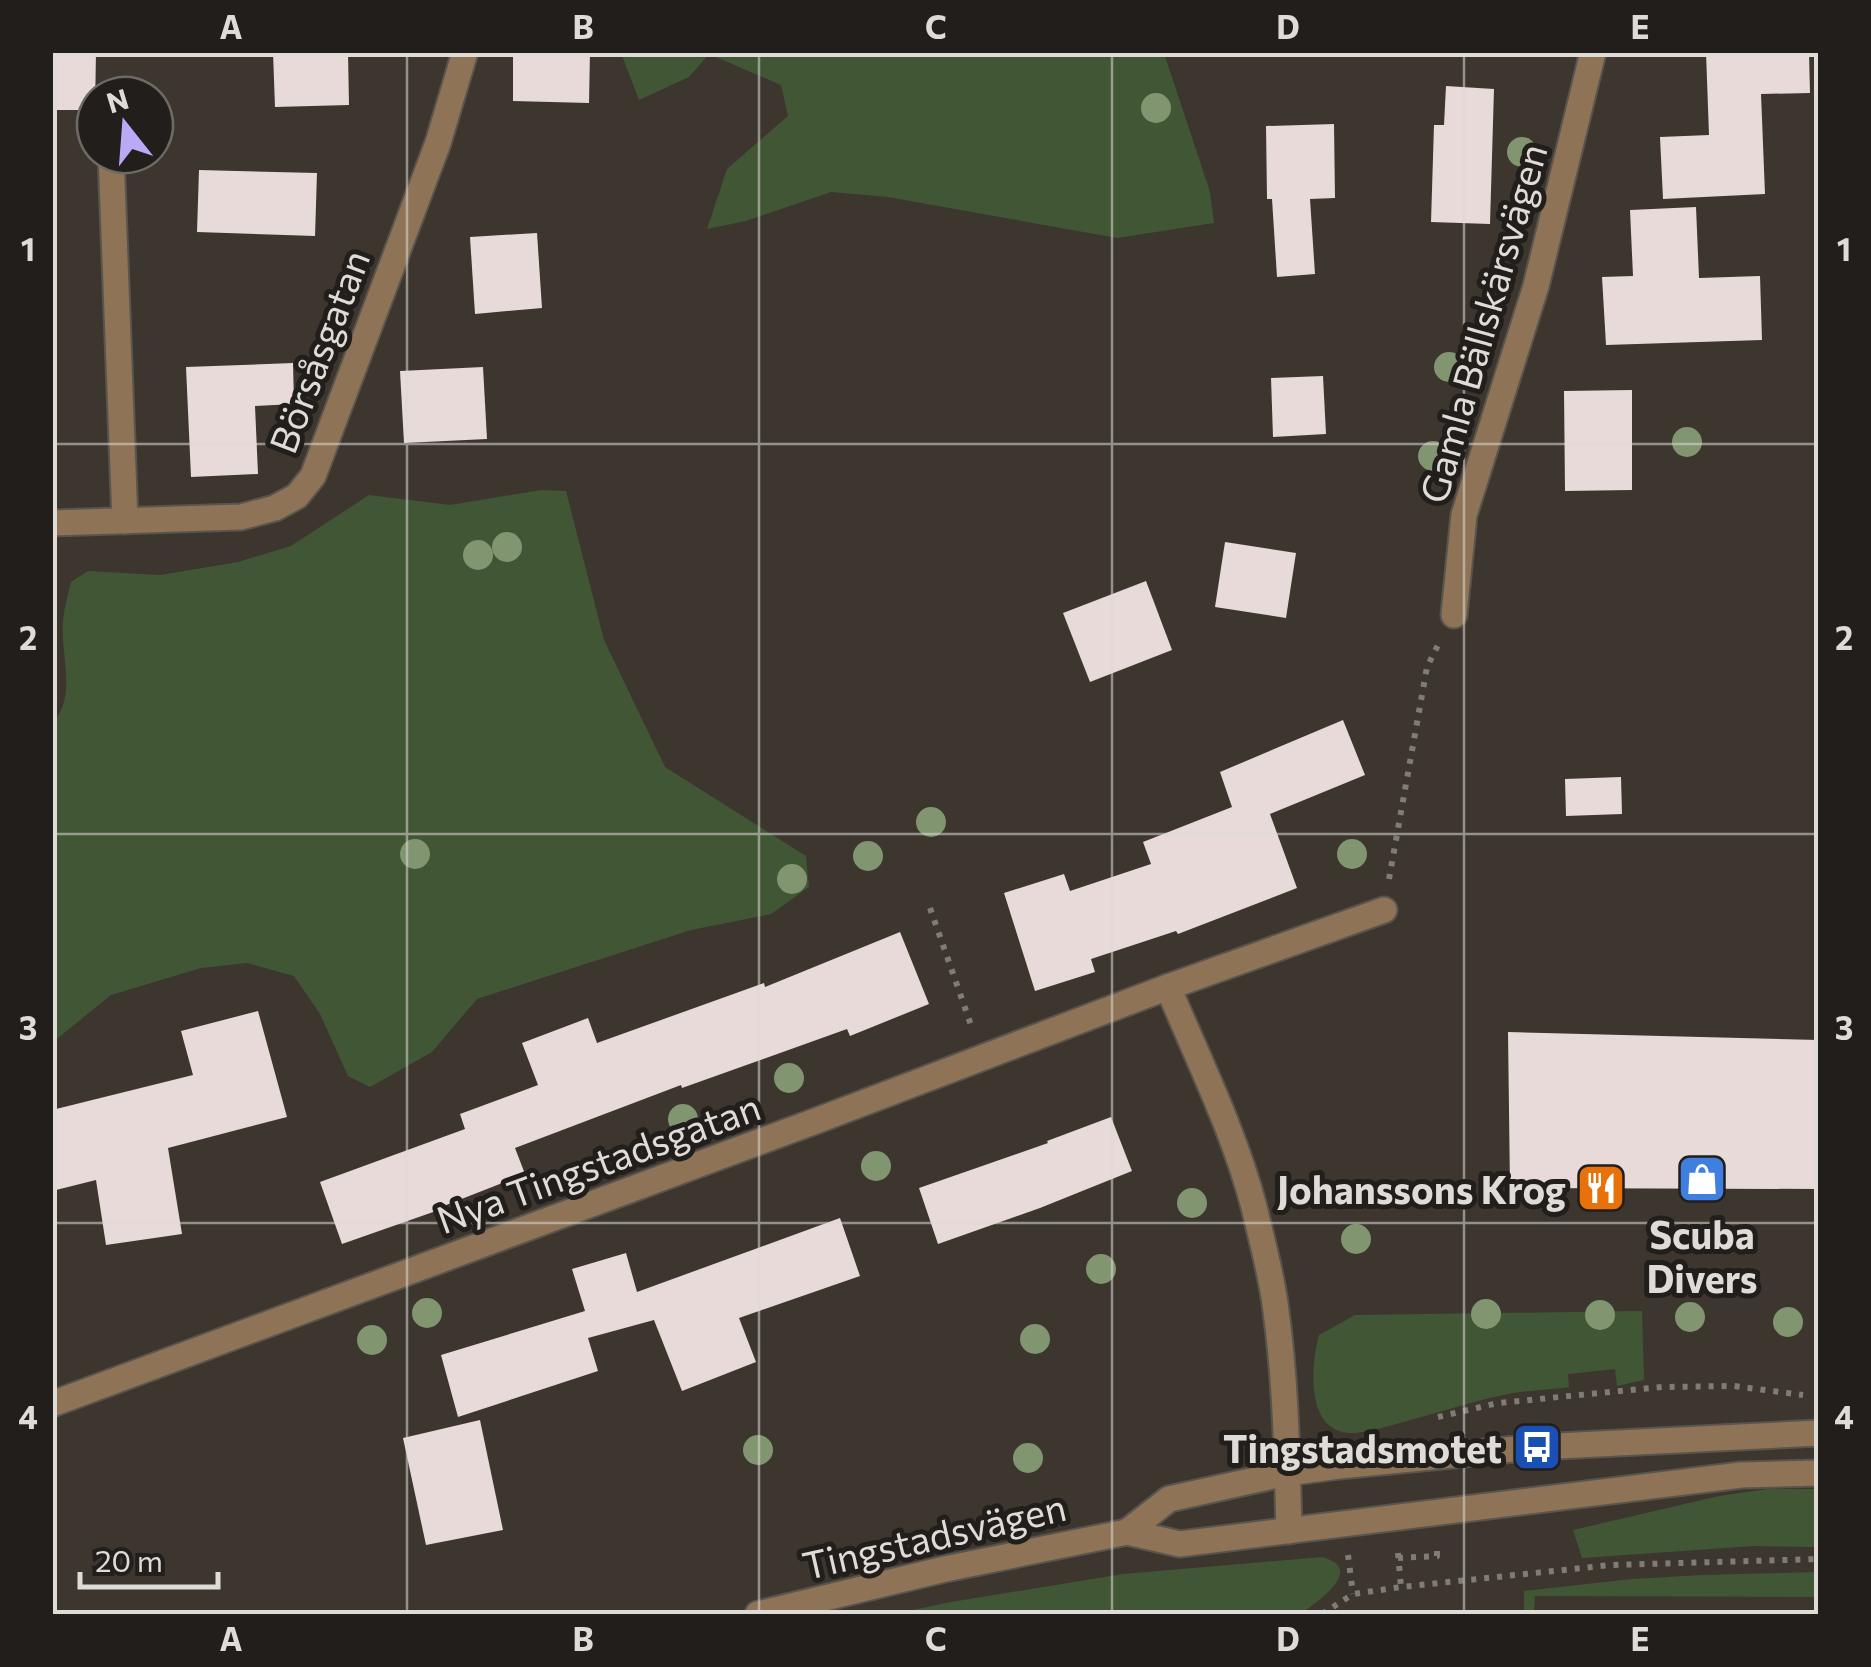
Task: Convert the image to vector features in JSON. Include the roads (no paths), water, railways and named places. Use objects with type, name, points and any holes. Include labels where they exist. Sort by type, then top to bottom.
[{"type":"street","name":"Börsåsgatan","points":[[52,524],[241,517],[275,508],[297,496],[312,476],[434,155],[465,52]]},
{"type":"street","name":"Gamla Bällskärsvägen","points":[[1454,615],[1464,515],[1536,286],[1593,52]]},
{"type":"street","points":[[112,175],[126,521]]},
{"type":"street","name":"Nya Tingstadsgatan","points":[[52,1404],[1384,910]]},
{"type":"street","points":[[1168,987],[1253,1203],[1276,1308],[1289,1531]]},
{"type":"street","name":"Tingstadsvägen","points":[[1126,1532],[1170,1499],[1287,1473],[1537,1448],[1818,1434]]},
{"type":"street","name":"Tingstadsvägen","points":[[758,1614],[928,1573],[1126,1532],[1180,1544],[1740,1475],[1818,1473]]},
{"type":"place","name":"Scuba Divers","points":[[1702,1179]]},
{"type":"place","name":"Johanssons Krog","points":[[1601,1188]]},
{"type":"place","name":"Tingstadsmotet","points":[[1537,1447]]}]
